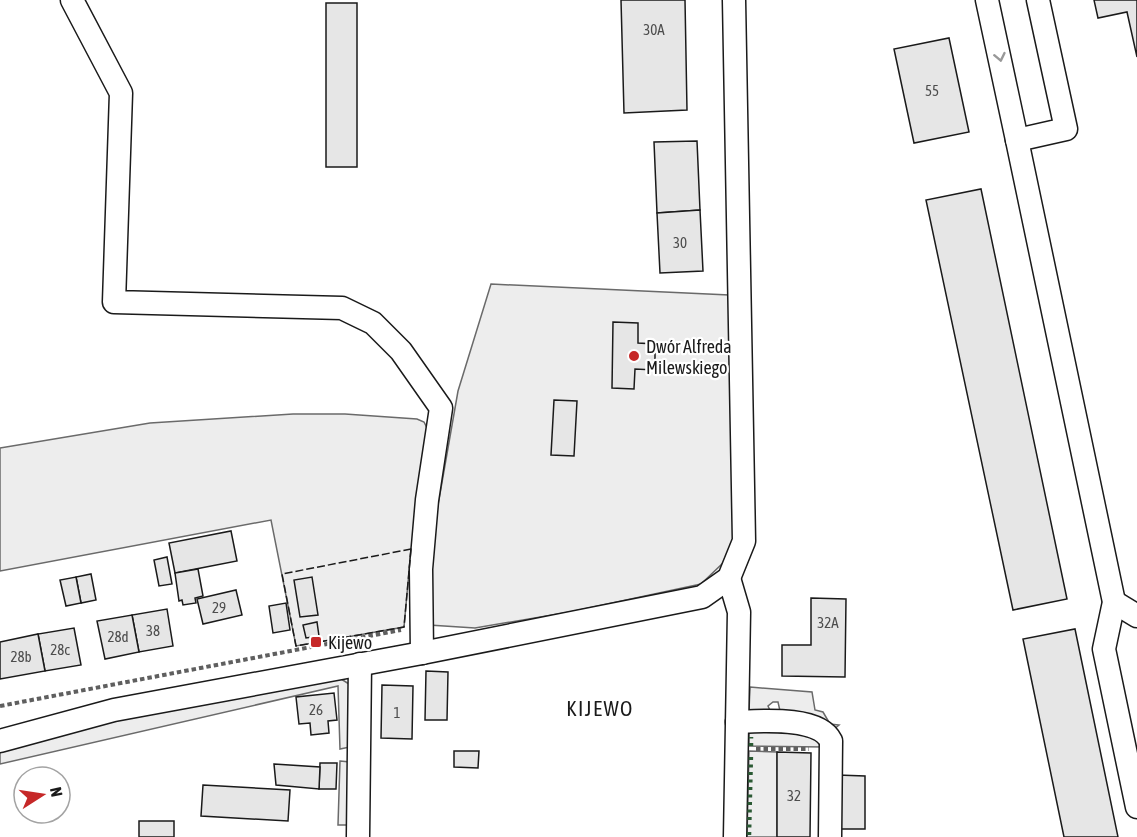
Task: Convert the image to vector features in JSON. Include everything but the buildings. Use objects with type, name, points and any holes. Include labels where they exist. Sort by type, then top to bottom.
[{"type":"street","points":[[72,0],[121,93],[114,302],[342,308],[373,323],[401,351],[441,408],[427,500],[421,569],[422,653]]},
{"type":"street","points":[[0,741],[114,710],[422,653],[702,597],[729,578],[744,541],[734,0]]},
{"type":"street","points":[[987,0],[1114,602],[1104,649],[1137,807]]},
{"type":"street","points":[[1017,140],[1066,129],[1038,0]]},
{"type":"street","points":[[729,578],[739,612],[735,837]]},
{"type":"street","points":[[1114,602],[1137,616]]},
{"type":"street","points":[[358,837],[360,664]]},
{"type":"street","points":[[737,722],[805,724],[828,735],[831,741],[830,837]]},
{"type":"path","points":[[0,706],[422,626]]},
{"type":"path","points":[[746,748],[810,749]]},
{"type":"shaded area","points":[[491,284],[729,295],[735,535],[724,562],[701,584],[570,612],[475,628],[429,625],[427,568],[458,391]]},
{"type":"shaded area","points":[[293,414],[345,414],[417,419],[424,422],[427,428],[415,549],[411,550],[404,627],[296,646],[271,520],[0,571],[0,448],[150,423]]},
{"type":"shaded area","points":[[338,677],[349,684],[350,747],[340,749],[338,686],[0,764],[0,751],[118,720]]},
{"type":"shaded area","points":[[750,687],[812,692],[815,710],[823,712],[830,724],[839,725],[833,730],[780,711],[778,702],[773,702],[768,706],[772,715],[749,711]]},
{"type":"shaded area","points":[[754,730],[808,732],[824,747],[749,746],[749,733]]},
{"type":"shaded area","points":[[749,751],[777,752],[777,837],[747,837]]},
{"type":"shaded area","points":[[340,761],[350,762],[349,825],[338,825]]},
{"type":"hedge","points":[[751,737],[751,746]]},
{"type":"hedge","points":[[749,835],[751,753]]},
{"type":"fence","points":[[411,549],[404,627],[296,646],[282,574],[411,549]]},
{"type":"place","name":"Dwór Alfreda Milewskiego","points":[[634,356]]},
{"type":"place","name":"Kijewo","points":[[316,642]]},
{"type":"district","name":"KIJEWO","points":[[600,708]]}]
